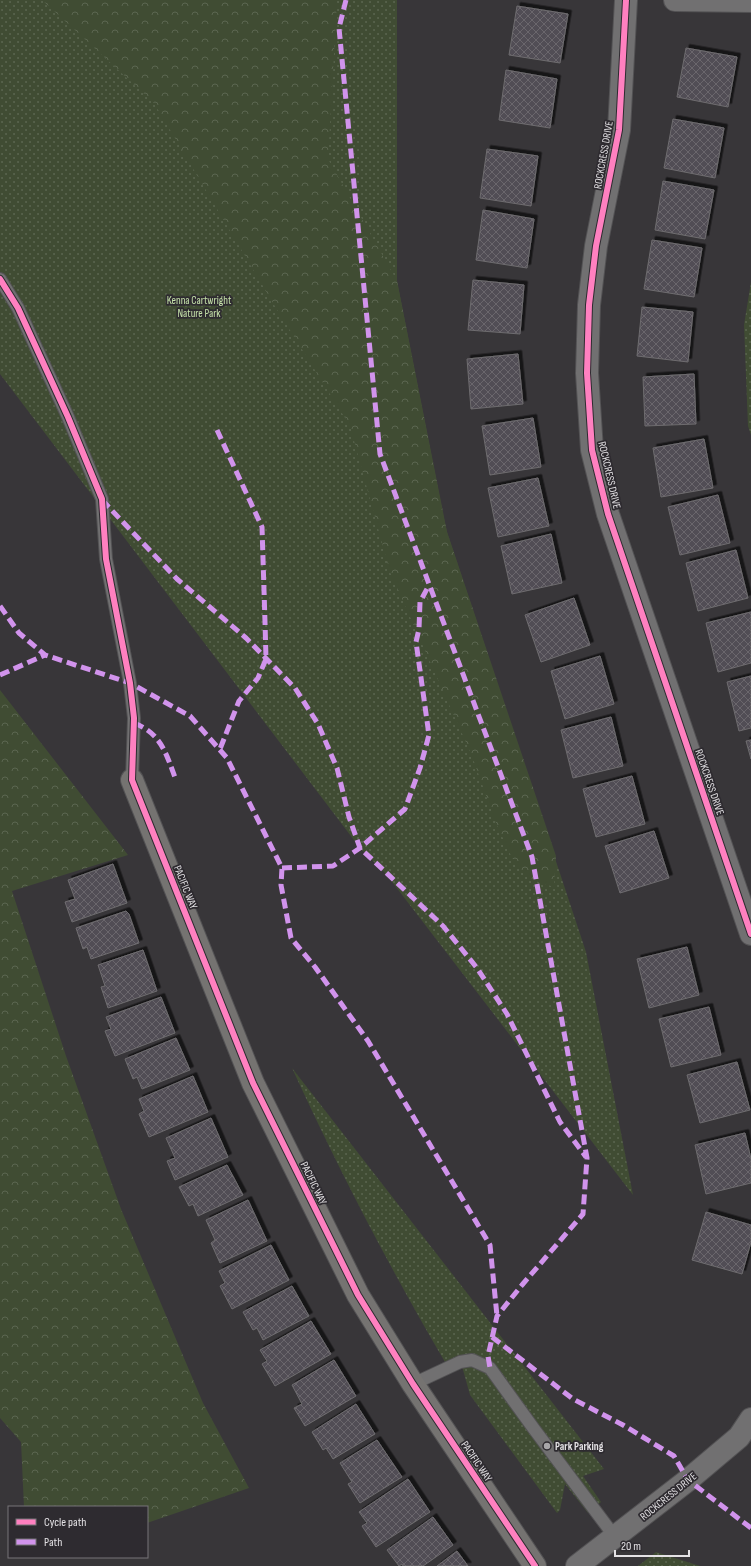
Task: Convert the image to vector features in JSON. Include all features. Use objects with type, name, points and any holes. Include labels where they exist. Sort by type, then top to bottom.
[{"type":"street","name":"ROCKCRESS DRIVE","points":[[626,0],[619,130],[596,246],[589,305],[587,373],[592,450],[608,514],[751,934]]},
{"type":"street","points":[[675,0],[751,1]]},
{"type":"street","name":"PACIFIC WAY","points":[[132,780],[253,1083],[358,1294],[414,1384],[535,1566]]},
{"type":"street","name":"ROCKCRESS DRIVE","points":[[577,1566],[688,1480],[733,1442],[751,1419]]},
{"type":"lane","points":[[0,279],[18,308],[68,417],[102,499],[106,559],[130,683],[134,718],[132,780]]},
{"type":"lane","points":[[414,1384],[460,1362],[472,1360],[490,1368],[615,1537]]},
{"type":"green space","name":"Kenna Cartwright Nature Park","points":[[0,0],[397,0],[397,281],[444,519],[447,532],[586,952],[633,1195],[386,874],[360,848],[0,374]]},
{"type":"green space","points":[[42,0],[337,0],[328,159],[397,281],[447,532],[556,856],[554,887],[529,879],[512,858],[496,823],[472,756],[390,572],[350,426],[276,308],[154,103]]},
{"type":"green space","points":[[751,282],[751,435],[748,426],[744,325]]},
{"type":"green space","points":[[0,690],[128,855],[12,891],[66,1056],[121,1209],[203,1403],[249,1488],[148,1523],[148,1506],[24,1506],[21,1442],[0,1418]]},
{"type":"green space","points":[[292,1068],[604,1469],[583,1476],[601,1502],[588,1513],[565,1484],[560,1510],[557,1513],[470,1395],[460,1359],[445,1362],[365,1217]]},
{"type":"green space","points":[[656,1552],[700,1566],[638,1566]]},
{"type":"building","points":[[517,6],[568,14],[560,63],[509,55]]},
{"type":"building","points":[[686,48],[737,57],[728,107],[677,97]]},
{"type":"building","points":[[506,70],[557,79],[550,128],[499,120]]},
{"type":"building","points":[[673,119],[724,128],[715,178],[664,168]]},
{"type":"building","points":[[487,149],[538,156],[531,206],[480,198]]},
{"type":"building","points":[[663,181],[714,190],[705,239],[655,230]]},
{"type":"building","points":[[483,210],[534,219],[527,268],[476,260]]},
{"type":"building","points":[[652,240],[702,248],[694,297],[644,289]]},
{"type":"building","points":[[473,280],[524,285],[520,334],[468,330]]},
{"type":"building","points":[[642,307],[693,312],[688,362],[637,356]]},
{"type":"building","points":[[518,354],[523,404],[471,409],[467,359]]},
{"type":"building","points":[[694,374],[696,424],[645,426],[643,377]]},
{"type":"building","points":[[533,418],[541,467],[490,475],[482,426]]},
{"type":"building","points":[[704,439],[713,488],[661,497],[653,448]]},
{"type":"building","points":[[538,478],[549,526],[498,537],[488,488]]},
{"type":"building","points":[[718,495],[730,543],[680,555],[668,507]]},
{"type":"building","points":[[551,534],[562,583],[512,594],[501,546]]},
{"type":"building","points":[[736,550],[748,598],[698,611],[686,563]]},
{"type":"building","points":[[574,598],[590,645],[541,662],[525,615]]},
{"type":"building","points":[[751,612],[751,663],[718,672],[706,623]]},
{"type":"building","points":[[600,656],[614,704],[565,719],[551,671]]},
{"type":"building","points":[[751,676],[751,728],[739,731],[727,682]]},
{"type":"building","points":[[611,717],[623,766],[573,778],[561,730]]},
{"type":"building","points":[[751,740],[751,759],[746,741]]},
{"type":"building","points":[[632,776],[645,824],[596,837],[583,789]]},
{"type":"building","points":[[654,831],[669,878],[620,893],[605,846]]},
{"type":"building","points":[[113,864],[127,903],[72,922],[65,902],[75,899],[68,880]]},
{"type":"building","points":[[126,911],[129,914],[139,943],[91,959],[87,947],[83,949],[76,928]]},
{"type":"building","points":[[687,947],[699,995],[649,1008],[637,959]]},
{"type":"building","points":[[143,950],[157,991],[108,1008],[101,987],[105,986],[98,965]]},
{"type":"building","points":[[161,997],[175,1033],[115,1056],[105,1031],[111,1029],[106,1017]]},
{"type":"building","points":[[709,1007],[721,1055],[671,1067],[659,1019]]},
{"type":"building","points":[[176,1038],[190,1070],[142,1089],[137,1077],[133,1079],[125,1059]]},
{"type":"building","points":[[737,1062],[750,1110],[700,1123],[687,1075]]},
{"type":"building","points":[[193,1076],[208,1112],[149,1137],[139,1114],[144,1111],[139,1099]]},
{"type":"building","points":[[211,1118],[228,1157],[175,1180],[167,1161],[175,1158],[166,1138]]},
{"type":"building","points":[[745,1133],[751,1159],[751,1183],[706,1194],[695,1145]]},
{"type":"building","points":[[227,1165],[243,1195],[198,1216],[193,1204],[189,1206],[179,1187]]},
{"type":"building","points":[[248,1200],[267,1241],[220,1263],[211,1243],[215,1240],[206,1220]]},
{"type":"building","points":[[706,1212],[751,1225],[751,1242],[742,1274],[692,1260]]},
{"type":"building","points":[[271,1245],[289,1280],[232,1309],[220,1286],[225,1283],[219,1271]]},
{"type":"building","points":[[292,1286],[309,1316],[263,1340],[257,1328],[253,1330],[243,1312]]},
{"type":"building","points":[[311,1321],[331,1354],[275,1386],[262,1364],[267,1361],[260,1350]]},
{"type":"building","points":[[334,1360],[356,1396],[305,1426],[294,1408],[302,1404],[292,1385]]},
{"type":"building","points":[[356,1404],[375,1434],[333,1459],[326,1448],[323,1450],[312,1432]]},
{"type":"building","points":[[377,1440],[402,1477],[360,1503],[348,1484],[352,1482],[340,1463]]},
{"type":"building","points":[[408,1479],[430,1512],[376,1547],[362,1526],[367,1523],[359,1512]]},
{"type":"building","points":[[433,1517],[453,1545],[423,1566],[403,1566],[402,1564],[399,1566],[387,1550]]},
{"type":"building","points":[[457,1551],[468,1566],[437,1566]]},
{"type":"marked path","points":[[346,0],[339,28],[380,454],[532,857],[587,1158],[583,1214],[497,1316],[488,1356],[490,1368]]},
{"type":"marked path","points":[[217,430],[262,527],[266,659],[258,678],[239,701],[220,749]]},
{"type":"marked path","points":[[102,500],[177,579],[246,638],[295,688],[318,724],[337,768],[349,817],[360,848],[443,926],[477,968],[507,1014],[560,1122],[586,1157]]},
{"type":"marked path","points":[[282,868],[333,866],[360,848],[405,809],[420,768],[429,735],[416,642],[419,629],[420,602],[428,587]]},
{"type":"marked path","points":[[0,606],[19,633],[45,655],[130,683],[190,716],[227,758],[282,868],[281,885],[291,938],[315,967],[368,1041],[490,1245],[497,1316]]},
{"type":"marked path","points":[[0,675],[45,655]]},
{"type":"marked path","points":[[134,723],[151,733],[157,739],[166,753],[176,780]]},
{"type":"marked path","points":[[492,1337],[573,1399],[623,1425],[674,1456],[688,1480],[751,1528]]},
{"type":"cycle path","points":[[626,0],[619,130],[596,246],[589,305],[587,373],[592,450],[608,514],[751,934]]},
{"type":"cycle path","points":[[0,279],[18,308],[68,417],[102,499],[106,559],[130,683],[134,718],[132,780],[253,1083],[358,1295],[413,1384],[535,1566]]},
{"type":"place","name":"Park Parking","points":[[547,1446]]}]
